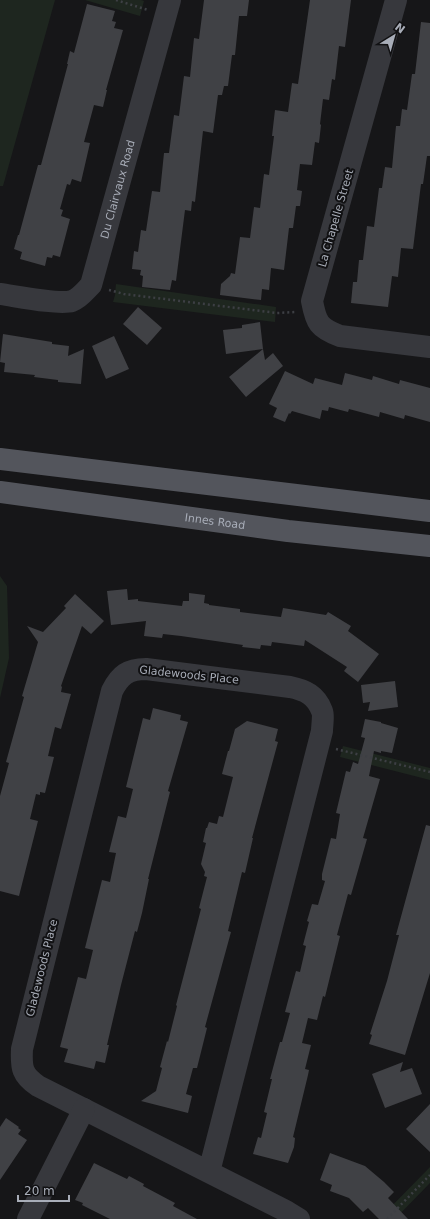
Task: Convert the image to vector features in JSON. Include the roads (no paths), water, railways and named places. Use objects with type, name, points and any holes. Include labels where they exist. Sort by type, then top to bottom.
[{"type":"main road","points":[[0,459],[430,511]]},
{"type":"main road","name":"Innes Road","points":[[0,492],[288,531],[430,546]]},
{"type":"street","name":"La Chapelle Street","points":[[396,0],[312,301],[315,317],[321,326],[329,332],[340,336],[430,347]]},
{"type":"street","name":"Du Clairvaux Road","points":[[0,294],[56,301],[71,301],[82,295],[91,285],[168,8]]},
{"type":"street","name":"Gladewoods Place","points":[[210,1172],[322,730],[322,712],[313,696],[302,690],[290,687],[146,669],[135,669],[124,674],[112,691],[22,1049],[21,1064],[29,1080],[38,1086],[210,1172],[299,1219]]},
{"type":"street","points":[[28,1219],[84,1109]]}]
